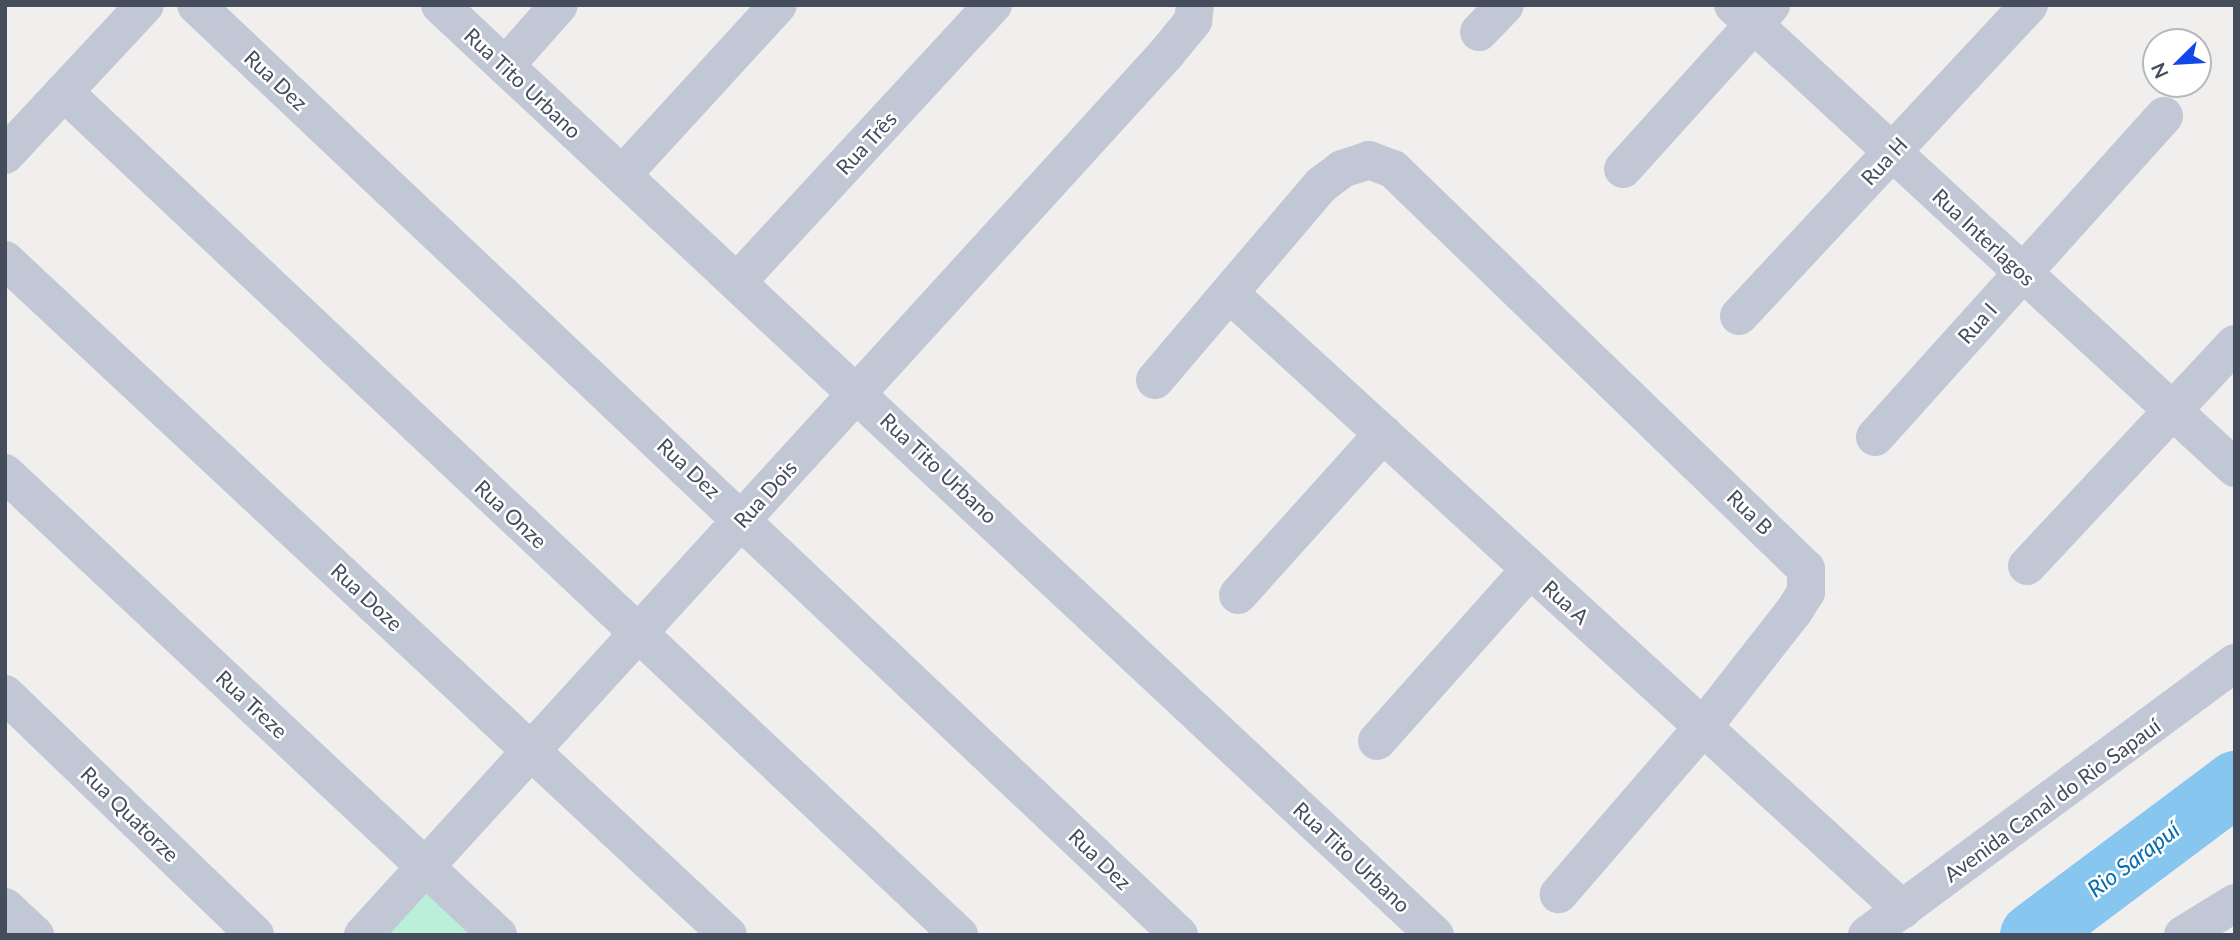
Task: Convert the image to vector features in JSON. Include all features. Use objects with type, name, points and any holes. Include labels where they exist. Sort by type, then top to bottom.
[{"type":"street","points":[[5,155],[145,5]]},
{"type":"street","name":"Rua Dez","points":[[196,5],[743,519],[1179,935]]},
{"type":"street","name":"Rua Tito Urbano","points":[[440,5],[858,392],[1435,935]]},
{"type":"street","points":[[505,66],[559,5]]},
{"type":"street","points":[[623,174],[778,5]]},
{"type":"street","name":"Rua Três","points":[[738,281],[993,5]]},
{"type":"street","name":"Rua Dois","points":[[363,935],[1166,54],[1193,21],[1195,5]]},
{"type":"street","points":[[1479,32],[1505,5]]},
{"type":"street","name":"Rua H","points":[[1739,316],[2029,5]]},
{"type":"street","points":[[1623,169],[1753,12]]},
{"type":"street","name":"Rua Interlagos","points":[[1753,12],[1892,153],[2235,468]]},
{"type":"street","name":"Rua Onze","points":[[64,92],[959,935]]},
{"type":"street","name":"Rua I","points":[[1875,437],[2164,116]]},
{"type":"street","name":"Rua B","points":[[1230,294],[1331,177],[1358,161],[1369,160],[1393,169],[1807,569],[1806,592],[1794,611],[1703,727],[1559,894]]},
{"type":"street","name":"Rua Doze","points":[[5,260],[728,935]]},
{"type":"street","points":[[1155,380],[1230,294]]},
{"type":"street","name":"Rua A","points":[[1230,294],[1903,910]]},
{"type":"street","points":[[2027,566],[2235,344]]},
{"type":"street","points":[[1238,595],[1383,434]]},
{"type":"street","name":"Rua Treze","points":[[5,473],[498,935]]},
{"type":"street","points":[[1377,741],[1530,569]]},
{"type":"street","name":"Avenida Canal do Rio Sapauí","points":[[1867,935],[2235,663]]},
{"type":"street","name":"Rua Quatorze","points":[[5,694],[255,935]]},
{"type":"street","points":[[2183,935],[2235,903]]},
{"type":"street","points":[[5,907],[35,935]]},
{"type":"green space","points":[[430,877],[489,935],[375,935]]},
{"type":"waterway","name":"Rio Sarapuí","points":[[2032,935],[2235,783]]}]
